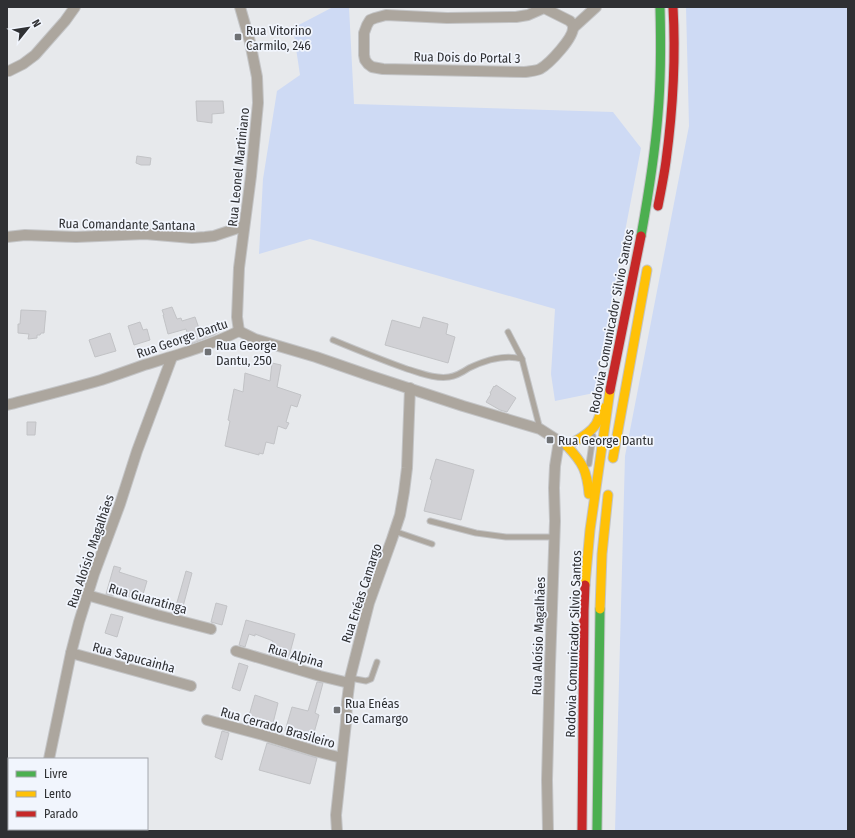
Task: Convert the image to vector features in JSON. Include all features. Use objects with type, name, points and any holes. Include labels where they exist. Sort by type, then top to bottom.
[{"type":"highway","name":"Rodovia Comunicador Silvio Santos","points":[[582,831],[584,610],[590,530],[612,378],[637,255],[653,156],[658,115],[661,53],[660,7]]},
{"type":"highway","points":[[657,214],[667,156],[673,96],[675,31],[673,7]]},
{"type":"highway","name":"Rodovia Comunicador Silvio Santos","points":[[612,464],[650,258]]},
{"type":"highway","points":[[590,530],[588,482],[584,466],[578,457],[563,444],[591,431],[597,423],[612,378]]},
{"type":"highway","name":"Rodovia Comunicador Silvio Santos","points":[[596,831],[597,703],[601,554],[606,502],[609,487]]},
{"type":"street","points":[[7,71],[23,64],[35,55],[65,21],[75,7]]},
{"type":"street","name":"Rua Leonel Martiniano","points":[[239,331],[237,317],[237,294],[239,268],[251,176],[258,103],[257,77],[250,42],[240,7]]},
{"type":"street","points":[[388,11],[447,18],[516,17],[528,15],[543,7],[570,21],[573,28]]},
{"type":"street","name":"Rua Dois do Portal 3","points":[[388,11],[370,20],[364,33],[365,60],[372,67],[383,69],[525,72],[539,70],[552,60],[569,37],[573,28],[596,7]]},
{"type":"street","name":"Rua Comandante Santana","points":[[7,236],[76,237],[145,234],[205,238],[244,226]]},
{"type":"street","name":"Rua George Dantu","points":[[7,405],[102,379],[172,357],[212,344],[239,331],[255,339],[316,357],[463,406],[540,429],[563,444]]},
{"type":"street","name":"Rua Aloísio Magalhães","points":[[49,758],[71,653],[87,595],[172,357]]},
{"type":"street","name":"Rua Enéas Camargo","points":[[337,831],[336,815],[350,681],[369,603],[400,515],[407,468],[410,388]]},
{"type":"street","name":"Rua Aloísio Magalhães","points":[[548,831],[547,780],[549,673],[555,466],[563,444]]},
{"type":"street","name":"Rua Guaratinga","points":[[87,595],[206,627]]},
{"type":"street","name":"Rua Alpina","points":[[236,651],[320,676],[350,681]]},
{"type":"street","name":"Rua Sapucainha","points":[[71,653],[191,686]]},
{"type":"street","name":"Rua Cerrado Brasileiro","points":[[207,720],[342,758]]},
{"type":"lane","points":[[508,332],[522,359],[540,429]]},
{"type":"lane","points":[[333,340],[400,366],[436,377],[449,377],[456,375],[496,358],[512,357],[522,359]]},
{"type":"lane","points":[[588,482],[589,462],[597,423]]},
{"type":"lane","points":[[430,521],[476,533],[506,537],[554,538]]},
{"type":"lane","points":[[394,531],[432,544]]},
{"type":"lane","points":[[350,681],[366,681],[371,679],[378,662]]},
{"type":"shaded area","points":[[333,7],[349,7],[354,104],[613,112],[641,148],[594,393],[555,401],[551,374],[555,309],[310,239],[259,254],[263,179],[277,91],[300,75],[293,28]]},
{"type":"shaded area","points":[[686,7],[848,7],[848,831],[615,831],[625,456],[689,126]]},
{"type":"building","points":[[196,101],[223,101],[224,113],[212,114],[212,123],[197,121]]},
{"type":"building","points":[[137,156],[151,158],[150,165],[141,165],[136,163]]},
{"type":"building","points":[[172,307],[177,319],[181,318],[182,321],[195,317],[201,334],[215,329],[222,330],[214,335],[191,344],[186,329],[168,334],[162,310]]},
{"type":"building","points":[[21,310],[46,311],[44,333],[37,335],[37,338],[28,339],[29,334],[18,333]]},
{"type":"building","points":[[423,317],[448,324],[446,334],[455,337],[448,363],[385,345],[392,320],[420,328]]},
{"type":"building","points":[[140,322],[143,330],[147,329],[150,340],[134,345],[128,326]]},
{"type":"building","points":[[110,333],[116,351],[95,357],[89,340]]},
{"type":"building","points":[[272,363],[281,365],[277,387],[301,395],[297,407],[291,405],[286,422],[289,423],[286,429],[278,426],[274,444],[266,442],[263,454],[259,453],[259,455],[225,446],[234,389],[243,392],[245,373],[270,381]]},
{"type":"building","points":[[496,385],[516,398],[507,412],[500,410],[486,402],[494,386],[495,387]]},
{"type":"building","points":[[27,422],[36,422],[35,435],[27,435]]},
{"type":"building","points":[[436,459],[474,470],[461,520],[424,511],[432,480],[430,479]]},
{"type":"building","points":[[114,566],[121,568],[119,572],[147,581],[141,601],[114,591],[113,596],[106,594]]},
{"type":"building","points":[[186,571],[192,573],[181,614],[174,613]]},
{"type":"building","points":[[216,603],[227,606],[222,625],[211,622]]},
{"type":"building","points":[[111,614],[123,617],[117,637],[105,633]]},
{"type":"building","points":[[246,620],[295,634],[288,660],[269,654],[273,641],[255,634],[255,636],[249,634],[245,647],[239,645]]},
{"type":"building","points":[[239,663],[248,666],[240,691],[232,688]]},
{"type":"building","points":[[317,682],[323,683],[315,713],[319,715],[312,740],[285,731],[292,707],[308,711]]},
{"type":"building","points":[[255,695],[278,703],[272,727],[248,719]]},
{"type":"building","points":[[222,731],[229,733],[222,760],[215,757]]},
{"type":"building","points":[[267,743],[317,758],[310,784],[259,770]]},
{"type":"traffic: fast","points":[[641,236],[651,175],[658,114],[660,88],[660,7]]},
{"type":"traffic: fast","points":[[597,831],[600,609]]},
{"type":"traffic: slow","points":[[613,458],[647,270]]},
{"type":"traffic: slow","points":[[585,585],[590,530],[610,390]]},
{"type":"traffic: slow","points":[[589,494],[587,479],[583,468],[577,457],[567,446],[593,428],[598,420],[602,408]]},
{"type":"traffic: slow","points":[[600,609],[602,554],[608,495]]},
{"type":"traffic: jam","points":[[658,206],[666,161],[672,103],[674,65],[673,7]]},
{"type":"traffic: jam","points":[[610,390],[641,236]]},
{"type":"traffic: jam","points":[[582,831],[585,585]]},
{"type":"place","name":"Rua Vitorino Carmilo, 246","points":[[238,37]]},
{"type":"place","name":"Rua George Dantu, 250","points":[[208,352]]},
{"type":"place","name":"Rua George Dantu","points":[[550,440]]},
{"type":"place","name":"Rua Enéas De Camargo","points":[[337,710]]}]
